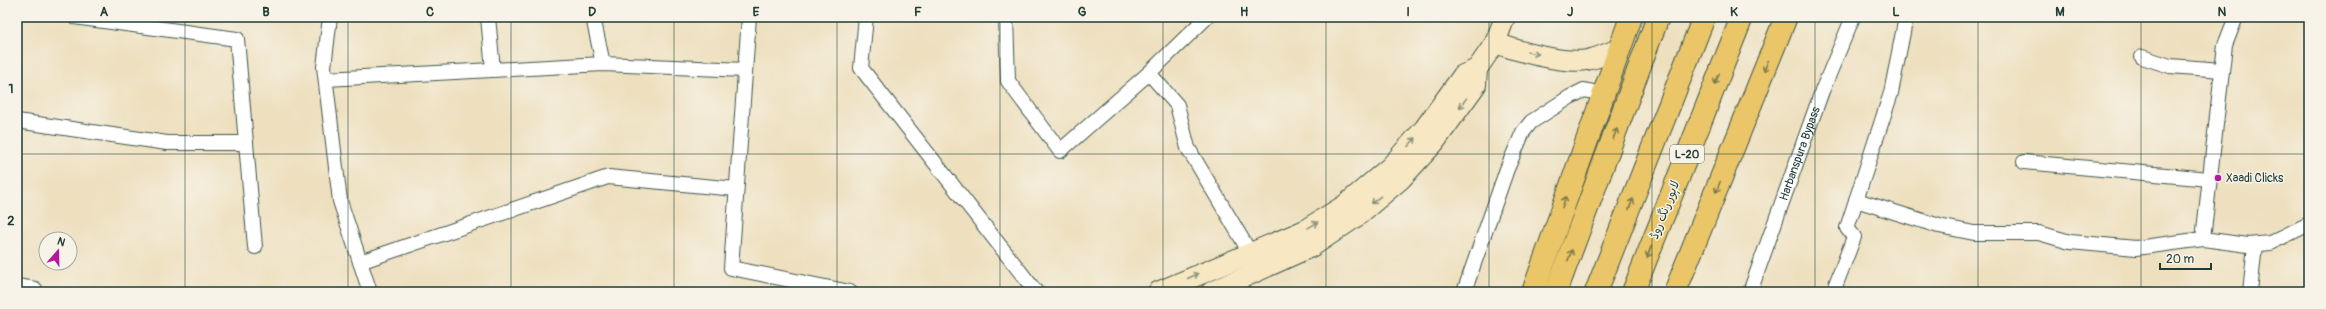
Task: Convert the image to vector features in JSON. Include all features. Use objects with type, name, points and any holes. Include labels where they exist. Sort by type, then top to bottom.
[{"type":"highway","points":[[1533,292],[1631,17]]},
{"type":"highway","points":[[1556,292],[1658,17]]},
{"type":"highway","name":"L-20","points":[[1596,292],[1704,17]]},
{"type":"highway","name":"لاہور رنگ روڈ","points":[[1633,292],[1742,17]]},
{"type":"highway","points":[[1675,292],[1784,21]]},
{"type":"main road","points":[[1211,292],[1313,246],[1356,217],[1401,179],[1434,143],[1476,85],[1477,69],[1495,42],[1505,17]]},
{"type":"main road","points":[[1495,42],[1517,51],[1585,60],[1619,49]]},
{"type":"main road","points":[[1158,292],[1303,230],[1345,205],[1390,167],[1424,129],[1463,75],[1477,69]]},
{"type":"street","points":[[74,17],[237,39],[255,247]]},
{"type":"street","points":[[330,17],[324,67],[340,200],[370,292]]},
{"type":"street","points":[[488,17],[493,70]]},
{"type":"street","points":[[593,17],[603,64]]},
{"type":"street","points":[[749,17],[731,268],[850,292]]},
{"type":"street","points":[[866,17],[861,68],[1036,292]]},
{"type":"street","points":[[1006,17],[1008,80],[1060,151],[1148,73],[1207,17]]},
{"type":"street","name":"Harbanspura Bypass","points":[[1750,292],[1822,91],[1853,17]]},
{"type":"street","points":[[1834,292],[1854,237],[1847,228],[1891,93],[1906,17]]},
{"type":"street","points":[[2202,239],[2225,45],[2236,17]]},
{"type":"street","points":[[2142,57],[2170,66],[2222,70]]},
{"type":"street","points":[[326,79],[603,64],[745,70]]},
{"type":"street","points":[[1148,73],[1177,105],[1188,148],[1262,270]]},
{"type":"street","points":[[1464,292],[1507,169],[1523,132],[1531,122],[1570,96],[1584,90],[1603,94]]},
{"type":"street","points":[[17,121],[167,142],[246,143]]},
{"type":"street","points":[[2024,162],[2209,179]]},
{"type":"street","points":[[360,262],[608,177],[736,189]]},
{"type":"street","points":[[1856,200],[1939,226],[1974,233],[2038,232],[2070,242],[2136,248],[2202,239],[2255,245],[2270,243],[2309,224]]},
{"type":"street","points":[[2250,292],[2255,245]]},
{"type":"street","points":[[17,286],[34,291]]},
{"type":"place","name":"Xaadi Clicks","points":[[2218,178]]}]
